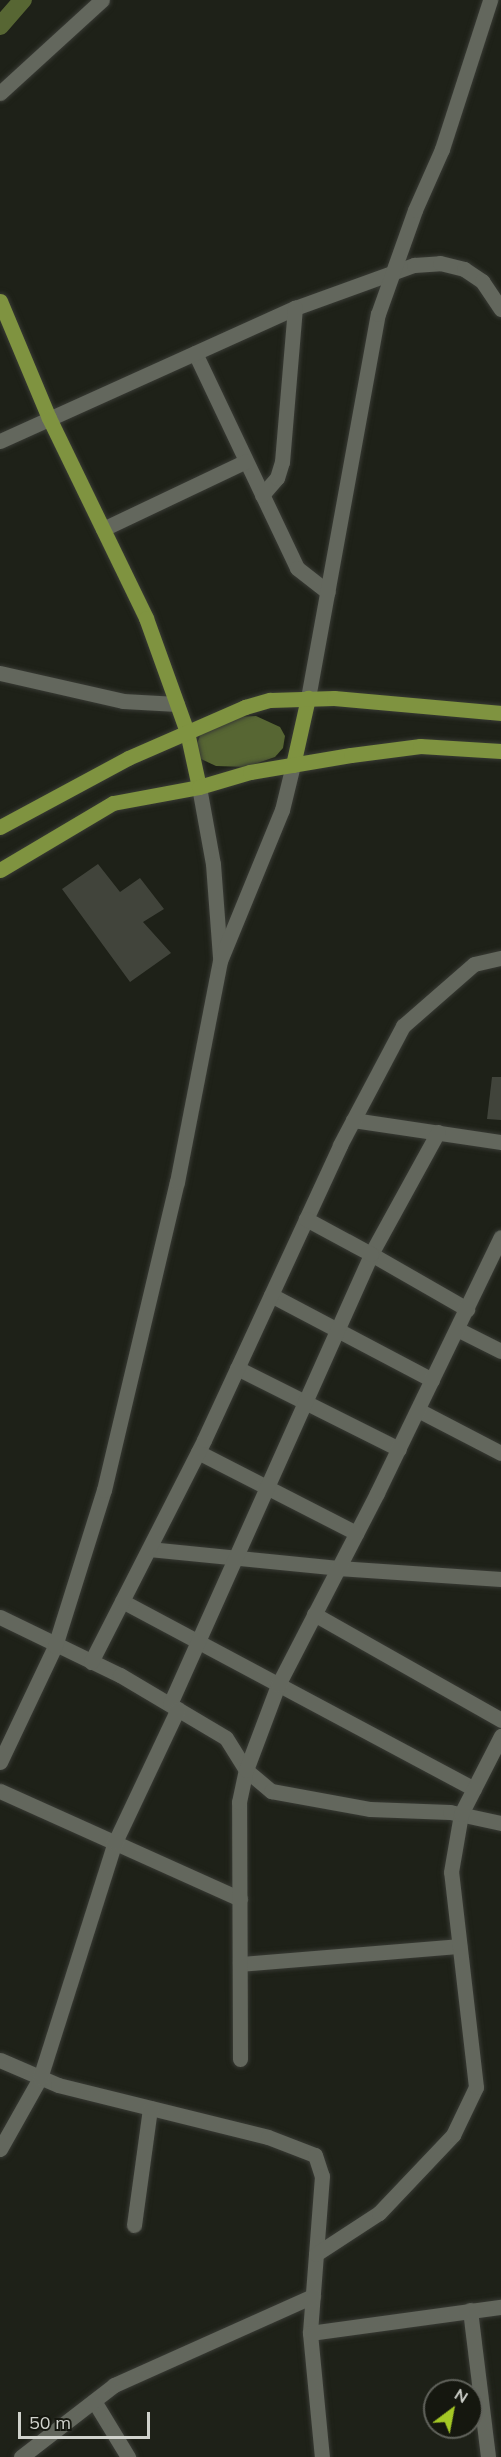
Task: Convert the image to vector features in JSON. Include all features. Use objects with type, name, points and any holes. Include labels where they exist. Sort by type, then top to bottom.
[{"type":"main road","points":[[0,301],[49,418],[146,618],[187,732],[199,787]]},
{"type":"main road","points":[[0,828],[128,758],[245,707],[270,700],[308,698],[501,713]]},
{"type":"main road","points":[[293,765],[308,698]]},
{"type":"main road","points":[[0,870],[113,803],[199,787],[293,765],[420,746],[501,751]]},
{"type":"street","points":[[0,93],[102,0]]},
{"type":"street","points":[[308,698],[378,314],[389,277],[442,149],[490,0]]},
{"type":"street","points":[[0,441],[296,308],[427,262],[454,265],[482,281],[501,309]]},
{"type":"street","points":[[262,495],[277,478],[282,462],[296,308]]},
{"type":"street","points":[[195,353],[297,568],[328,592]]},
{"type":"street","points":[[103,529],[246,461]]},
{"type":"street","points":[[0,673],[123,701],[177,704]]},
{"type":"street","points":[[0,1762],[55,1646],[109,1467],[177,1182],[220,961],[282,810],[293,765]]},
{"type":"street","points":[[199,787],[213,864],[220,961]]},
{"type":"street","points":[[91,1662],[198,1452],[353,1120],[403,1026],[474,964],[501,958]]},
{"type":"street","points":[[353,1120],[501,1142]]},
{"type":"street","points":[[0,2149],[40,2078],[115,1842],[174,1707],[198,1642],[370,1254],[438,1132]]},
{"type":"street","points":[[306,1219],[466,1309]]},
{"type":"street","points":[[240,2059],[239,1802],[246,1770],[278,1685],[399,1449],[466,1309],[495,1264],[501,1237]]},
{"type":"street","points":[[271,1295],[432,1380]]},
{"type":"street","points":[[457,1329],[501,1351]]},
{"type":"street","points":[[237,1368],[399,1449]]},
{"type":"street","points":[[418,1410],[501,1453]]},
{"type":"street","points":[[198,1452],[356,1533]]},
{"type":"street","points":[[149,1549],[338,1568],[501,1579]]},
{"type":"street","points":[[122,1601],[474,1789]]},
{"type":"street","points":[[314,1614],[501,1720]]},
{"type":"street","points":[[0,1617],[91,1662],[226,1738],[246,1770],[271,1791],[370,1809],[461,1814],[501,1823]]},
{"type":"street","points":[[316,2254],[379,2214],[453,2135],[476,2087],[451,1872],[461,1814],[501,1736]]},
{"type":"street","points":[[0,1791],[240,1899]]},
{"type":"street","points":[[240,1964],[459,1946]]},
{"type":"street","points":[[0,2060],[40,2078],[268,2138],[315,2155],[322,2176],[310,2333],[322,2457]]},
{"type":"street","points":[[134,2225],[150,2108]]},
{"type":"street","points":[[21,2457],[114,2385],[313,2296]]},
{"type":"street","points":[[310,2333],[501,2307]]},
{"type":"street","points":[[470,2310],[488,2457]]},
{"type":"street","points":[[94,2401],[128,2457]]},
{"type":"shaded area","points":[[256,716],[280,727],[285,736],[283,748],[275,757],[246,767],[216,766],[201,759],[195,749],[201,733],[235,717]]},
{"type":"building","points":[[98,864],[120,892],[140,878],[164,909],[143,922],[171,953],[130,982],[62,889]]},
{"type":"building","points":[[492,1077],[501,1077],[501,1120],[487,1119]]},
{"type":"waterway","points":[[0,26],[23,0]]}]
